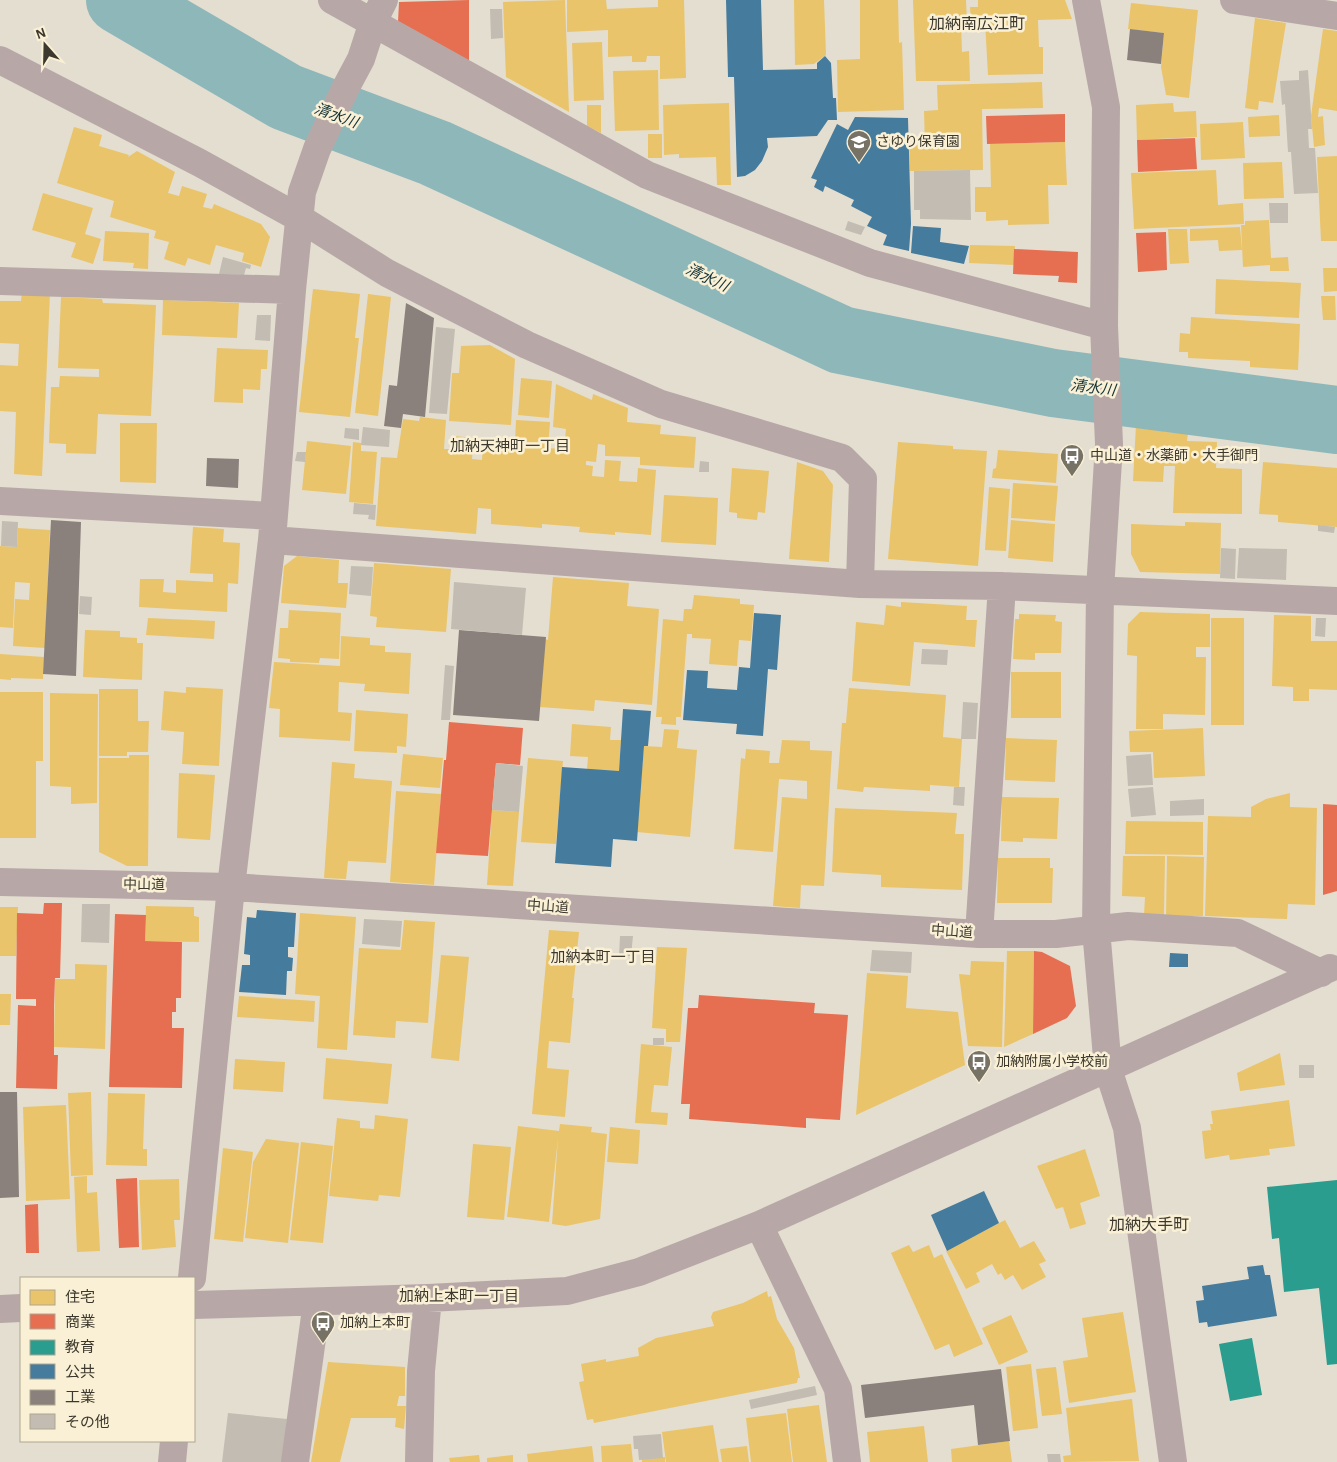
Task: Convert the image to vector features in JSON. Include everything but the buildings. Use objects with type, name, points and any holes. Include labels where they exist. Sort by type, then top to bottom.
[{"type":"street","points":[[332,0],[378,11],[647,176],[870,263],[1104,326]]},
{"type":"street","points":[[1086,0],[1106,107],[1104,326],[1109,440],[1100,590],[1096,929],[1108,1069],[1127,1128],[1173,1462]]},
{"type":"street","points":[[1234,0],[1337,16]]},
{"type":"street","points":[[192,1277],[231,887],[273,528],[292,290],[301,219],[302,192],[317,149],[345,88],[361,59],[378,11]]},
{"type":"street","points":[[0,60],[200,163],[301,219],[387,273],[527,345],[662,404],[842,458],[863,479],[860,584]]},
{"type":"street","points":[[0,281],[292,290]]},
{"type":"street","points":[[0,501],[860,584],[1002,586],[1337,601]]},
{"type":"street","points":[[979,934],[1002,586]]},
{"type":"street","name":"中山道","points":[[0,882],[231,887],[979,934],[1056,934],[1128,926],[1238,933],[1329,969]]},
{"type":"street","points":[[195,1305],[428,1298],[567,1291],[639,1272],[759,1225],[1329,969]]},
{"type":"street","points":[[759,1225],[838,1388],[847,1462]]},
{"type":"street","points":[[419,1462],[421,1371],[428,1298]]},
{"type":"street","points":[[295,1462],[317,1302]]},
{"type":"street","points":[[0,1308],[20,1308]]},
{"type":"street","points":[[172,1462],[174,1442]]},
{"type":"waterway","name":"清水川","points":[[120,0],[286,97],[435,153],[841,340],[1053,383],[1337,420]]},
{"type":"place","name":"さゆり保育園","points":[[859,163]]},
{"type":"place","name":"中山道・水薬師・大手御門","points":[[1072,477]]},
{"type":"place","name":"加納附属小学校前","points":[[979,1083]]},
{"type":"place","name":"加納上本町","points":[[323,1344]]},
{"type":"district","name":"加納南広江町","points":[[977,24]]},
{"type":"district","name":"加納天神町一丁目","points":[[510,446]]},
{"type":"district","name":"加納本町一丁目","points":[[603,957]]},
{"type":"district","name":"加納大手町","points":[[1149,1225]]},
{"type":"district","name":"加納上本町一丁目","points":[[459,1296]]}]
